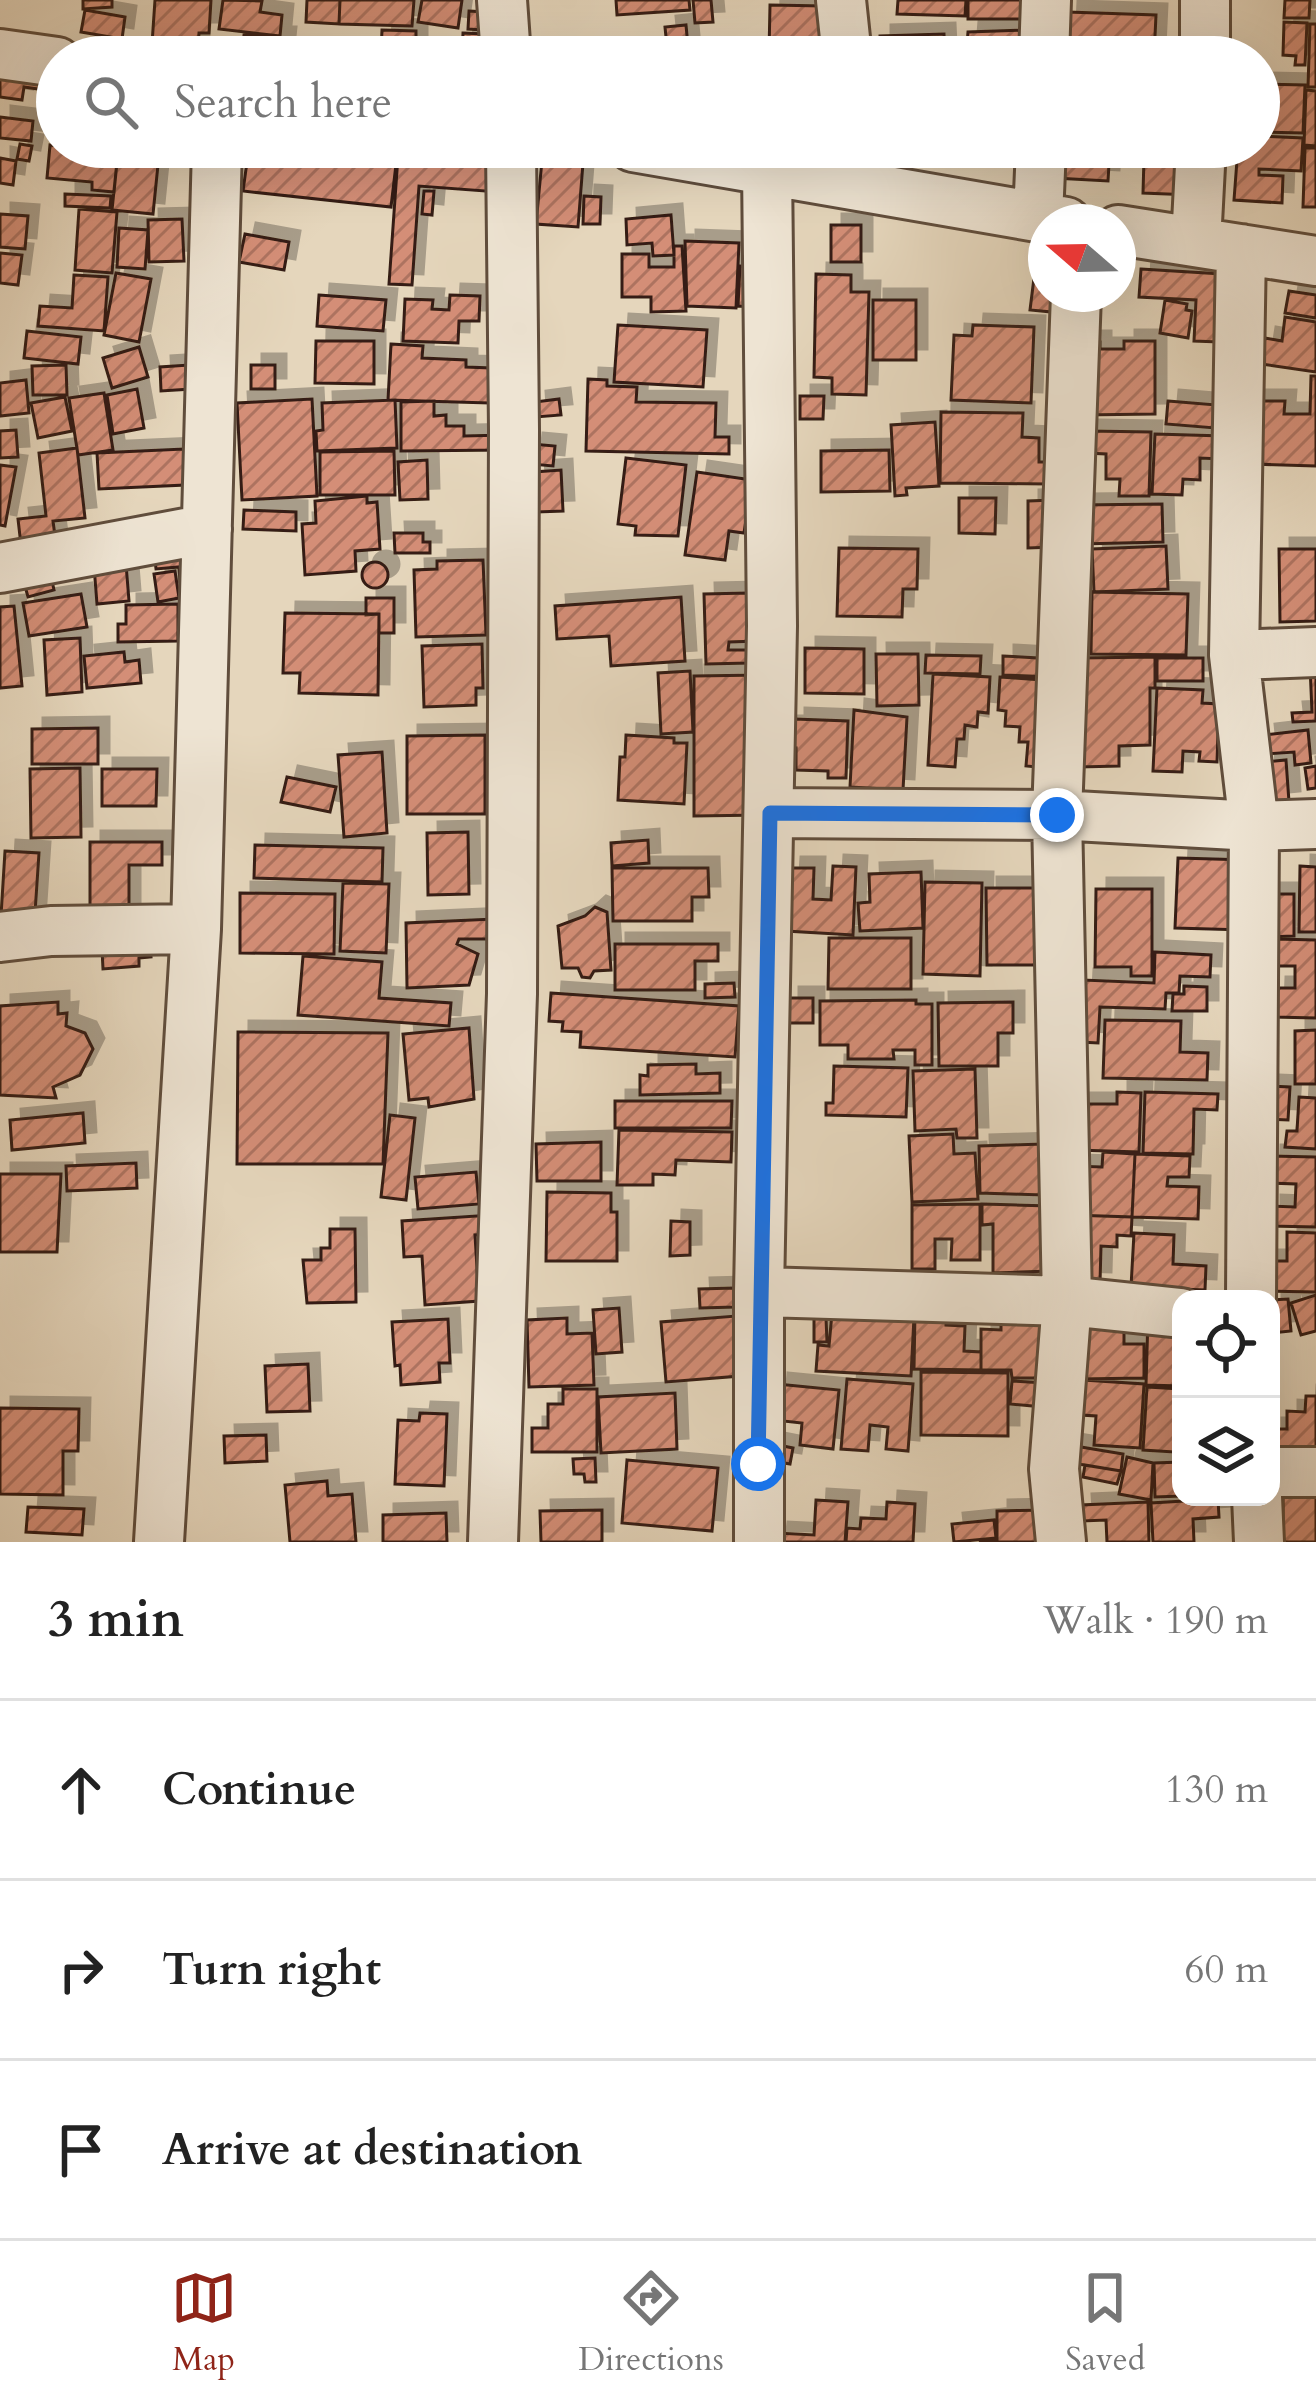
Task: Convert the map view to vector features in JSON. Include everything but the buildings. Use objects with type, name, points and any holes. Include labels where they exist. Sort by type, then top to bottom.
[{"type":"street","points":[[502,0],[505,36]]},
{"type":"street","points":[[841,0],[845,36]]},
{"type":"street","points":[[1045,36],[1046,0]]},
{"type":"street","points":[[1205,0],[1205,36]]},
{"type":"street","points":[[0,54],[36,59]]},
{"type":"street","points":[[159,1542],[196,929],[216,168]]},
{"type":"street","points":[[493,1542],[512,994],[511,168]]},
{"type":"street","points":[[759,1542],[759,1292],[770,813],[767,168]]},
{"type":"street","points":[[865,168],[1028,212]]},
{"type":"street","points":[[1044,168],[1050,204]]},
{"type":"street","points":[[1205,168],[1218,246],[1234,655],[1254,826],[1251,1290]]},
{"type":"street","points":[[1136,233],[1316,261]]},
{"type":"street","points":[[1061,1542],[1054,1468],[1067,1300],[1057,815],[1075,312]]},
{"type":"street","points":[[0,568],[207,529]]},
{"type":"street","points":[[1234,655],[1316,652]]},
{"type":"street","points":[[770,813],[1057,815],[1254,826],[1316,824]]},
{"type":"street","points":[[0,937],[51,931],[196,929]]},
{"type":"street","points":[[759,1292],[1067,1300],[1172,1312]]},
{"type":"street","points":[[1280,1472],[1316,1472]]},
{"type":"street","points":[[1257,1506],[1259,1542]]},
{"type":"route","points":[[758,1464],[770,813],[1057,815]]}]
